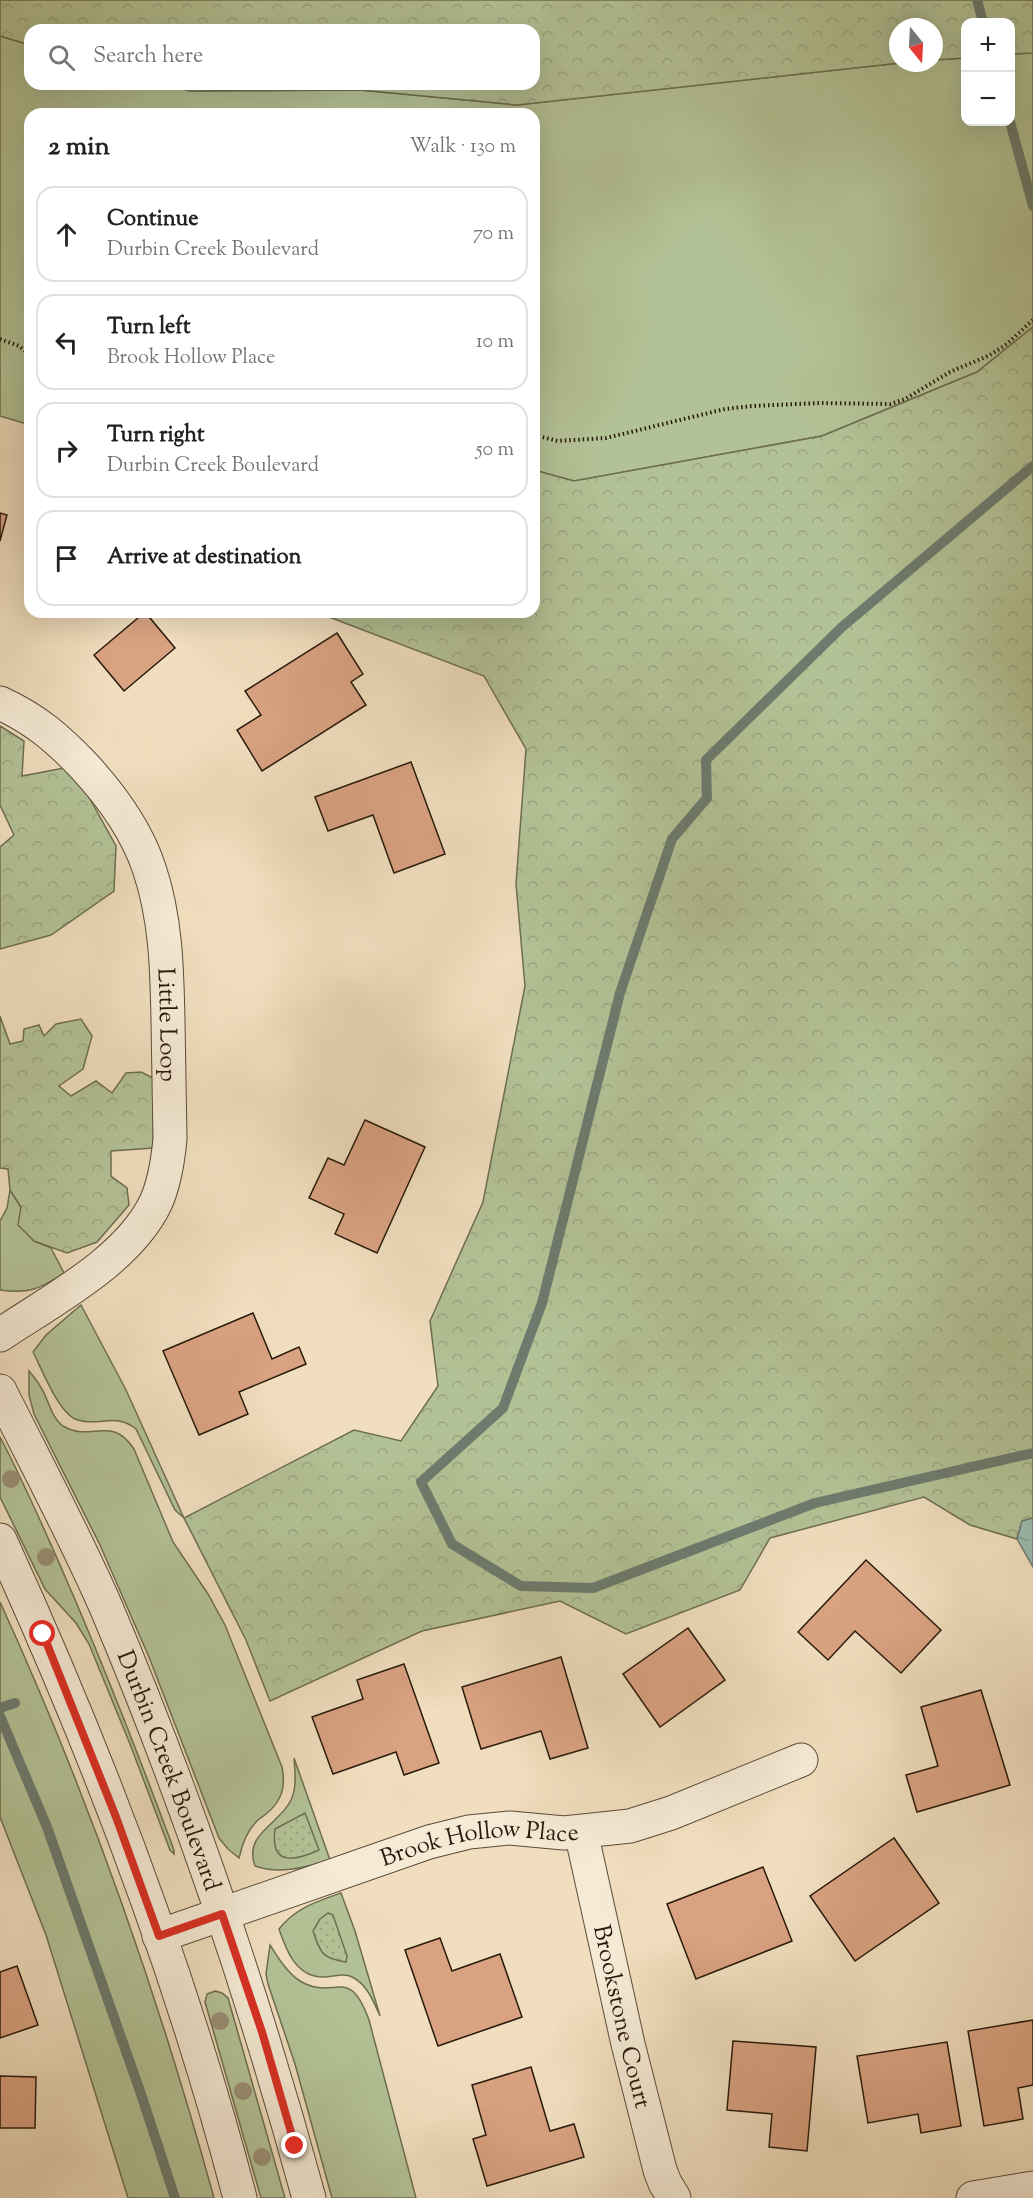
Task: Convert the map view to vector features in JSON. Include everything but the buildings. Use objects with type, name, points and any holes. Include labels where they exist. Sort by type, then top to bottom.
[{"type":"street","name":"Little Loop","points":[[0,703],[25,714],[64,745],[108,791],[132,832],[148,866],[161,910],[166,960],[170,1139],[167,1167],[156,1202],[141,1227],[121,1249],[88,1275],[0,1335]]},
{"type":"street","name":"Durbin Creek Boulevard","points":[[0,1391],[105,1606],[184,1805],[262,2032],[309,2198]]},
{"type":"street","points":[[0,1540],[68,1693],[159,1936],[196,2046],[240,2198]]},
{"type":"street","name":"Brook Hollow Place","points":[[159,1936],[429,1842],[469,1832],[510,1828],[564,1833],[630,1826],[671,1813],[801,1760]]},
{"type":"street","name":"Brookstone Court","points":[[581,1832],[628,2044],[660,2169],[674,2198]]},
{"type":"street","points":[[973,2198],[1033,2188]]},
{"type":"path","points":[[540,436],[558,441],[606,438],[725,410],[752,406],[819,403],[890,404],[905,399],[950,372],[990,355],[1007,344],[1033,320]]},
{"type":"path","points":[[0,339],[24,350]]},
{"type":"green space","points":[[0,0],[1033,0],[1033,53],[1015,54],[1015,18],[961,18],[961,58],[943,59],[943,18],[889,18],[889,64],[517,105],[360,90],[540,90],[540,24],[24,24],[24,43],[0,36]]},
{"type":"green space","points":[[0,36],[24,43],[24,90],[360,90],[517,105],[889,64],[889,72],[943,72],[943,59],[961,58],[961,126],[1015,126],[1015,54],[1033,53],[1033,327],[977,372],[822,436],[574,481],[540,472],[540,108],[24,108],[24,423],[0,416]]},
{"type":"green space","points":[[187,90],[360,90],[190,91]]},
{"type":"green space","points":[[1033,327],[1033,1518],[1022,1521],[1017,1539],[970,1525],[924,1497],[770,1538],[740,1590],[626,1634],[560,1601],[422,1631],[270,1701],[246,1640],[184,1518],[354,1430],[401,1441],[438,1386],[430,1321],[483,1202],[525,986],[516,884],[526,749],[484,676],[332,618],[540,618],[540,472],[574,481],[822,436],[977,372]]},
{"type":"green space","points":[[0,726],[24,741],[22,776],[64,768],[85,790],[116,846],[114,891],[51,935],[0,949],[0,847],[14,835],[0,805]]},
{"type":"green space","points":[[0,1016],[10,1044],[23,1041],[24,1029],[39,1025],[44,1036],[56,1024],[81,1019],[92,1036],[83,1069],[59,1086],[71,1096],[96,1081],[112,1093],[126,1073],[141,1072],[155,1079],[153,1148],[111,1151],[111,1176],[127,1188],[129,1205],[97,1242],[67,1253],[34,1241],[18,1225],[21,1207],[10,1190],[8,1169],[0,1168]]},
{"type":"green space","points":[[10,1190],[21,1207],[34,1241],[51,1248],[64,1273],[48,1283],[27,1291],[0,1290],[0,1221],[7,1208]]},
{"type":"green space","points":[[81,1305],[126,1390],[184,1518],[175,1510],[136,1429],[121,1421],[86,1422],[78,1420],[64,1410],[46,1380],[33,1352],[46,1335]]},
{"type":"green space","points":[[29,1371],[43,1391],[55,1418],[63,1426],[83,1432],[117,1433],[134,1449],[173,1542],[208,1594],[225,1625],[283,1774],[283,1787],[279,1799],[249,1831],[239,1858],[219,1838],[149,1657],[100,1545],[34,1414],[29,1395]]},
{"type":"green space","points":[[0,1437],[38,1515],[86,1627],[174,1854],[170,1850],[89,1644],[76,1623],[45,1589],[0,1497]]},
{"type":"green space","points":[[0,1602],[63,1747],[119,1896],[169,2046],[214,2198],[128,2198],[46,1935],[0,1817]]},
{"type":"green space","points":[[294,1758],[330,1860],[284,1870],[255,1866],[253,1855],[258,1837],[286,1808],[293,1795]]},
{"type":"green space","points":[[305,1813],[319,1850],[301,1857],[286,1858],[280,1855],[274,1841],[275,1829]]},
{"type":"green space","points":[[341,1893],[355,1931],[380,2016],[367,1990],[359,1981],[343,1975],[314,1976],[299,1967],[289,1953],[279,1929],[300,1910]]},
{"type":"green space","points":[[328,1913],[333,1915],[347,1956],[346,1962],[332,1959],[324,1954],[313,1931],[320,1919]]},
{"type":"green space","points":[[270,1945],[295,1978],[312,1986],[347,1988],[361,2003],[369,2020],[416,2198],[332,2198],[295,2064],[268,1984],[266,1974]]},
{"type":"green space","points":[[215,1991],[228,1998],[285,2198],[261,2198],[205,2002],[207,1994]]},
{"type":"water","points":[[1033,1518],[1033,1567],[1017,1539],[1022,1521]]},
{"type":"waterway","points":[[977,0],[982,18]]},
{"type":"waterway","points":[[1011,126],[1033,206]]},
{"type":"waterway","points":[[1033,466],[842,627],[706,760],[707,798],[672,839],[620,993],[542,1303],[503,1408],[421,1482],[452,1544],[521,1586],[593,1588],[815,1503],[1033,1453]]},
{"type":"waterway","points":[[0,1708],[15,1703]]},
{"type":"waterway","points":[[0,1716],[47,1827],[175,2198]]},
{"type":"route","points":[[43,1634],[116,1817],[159,1936],[222,1914],[262,2032],[295,2146]]}]
